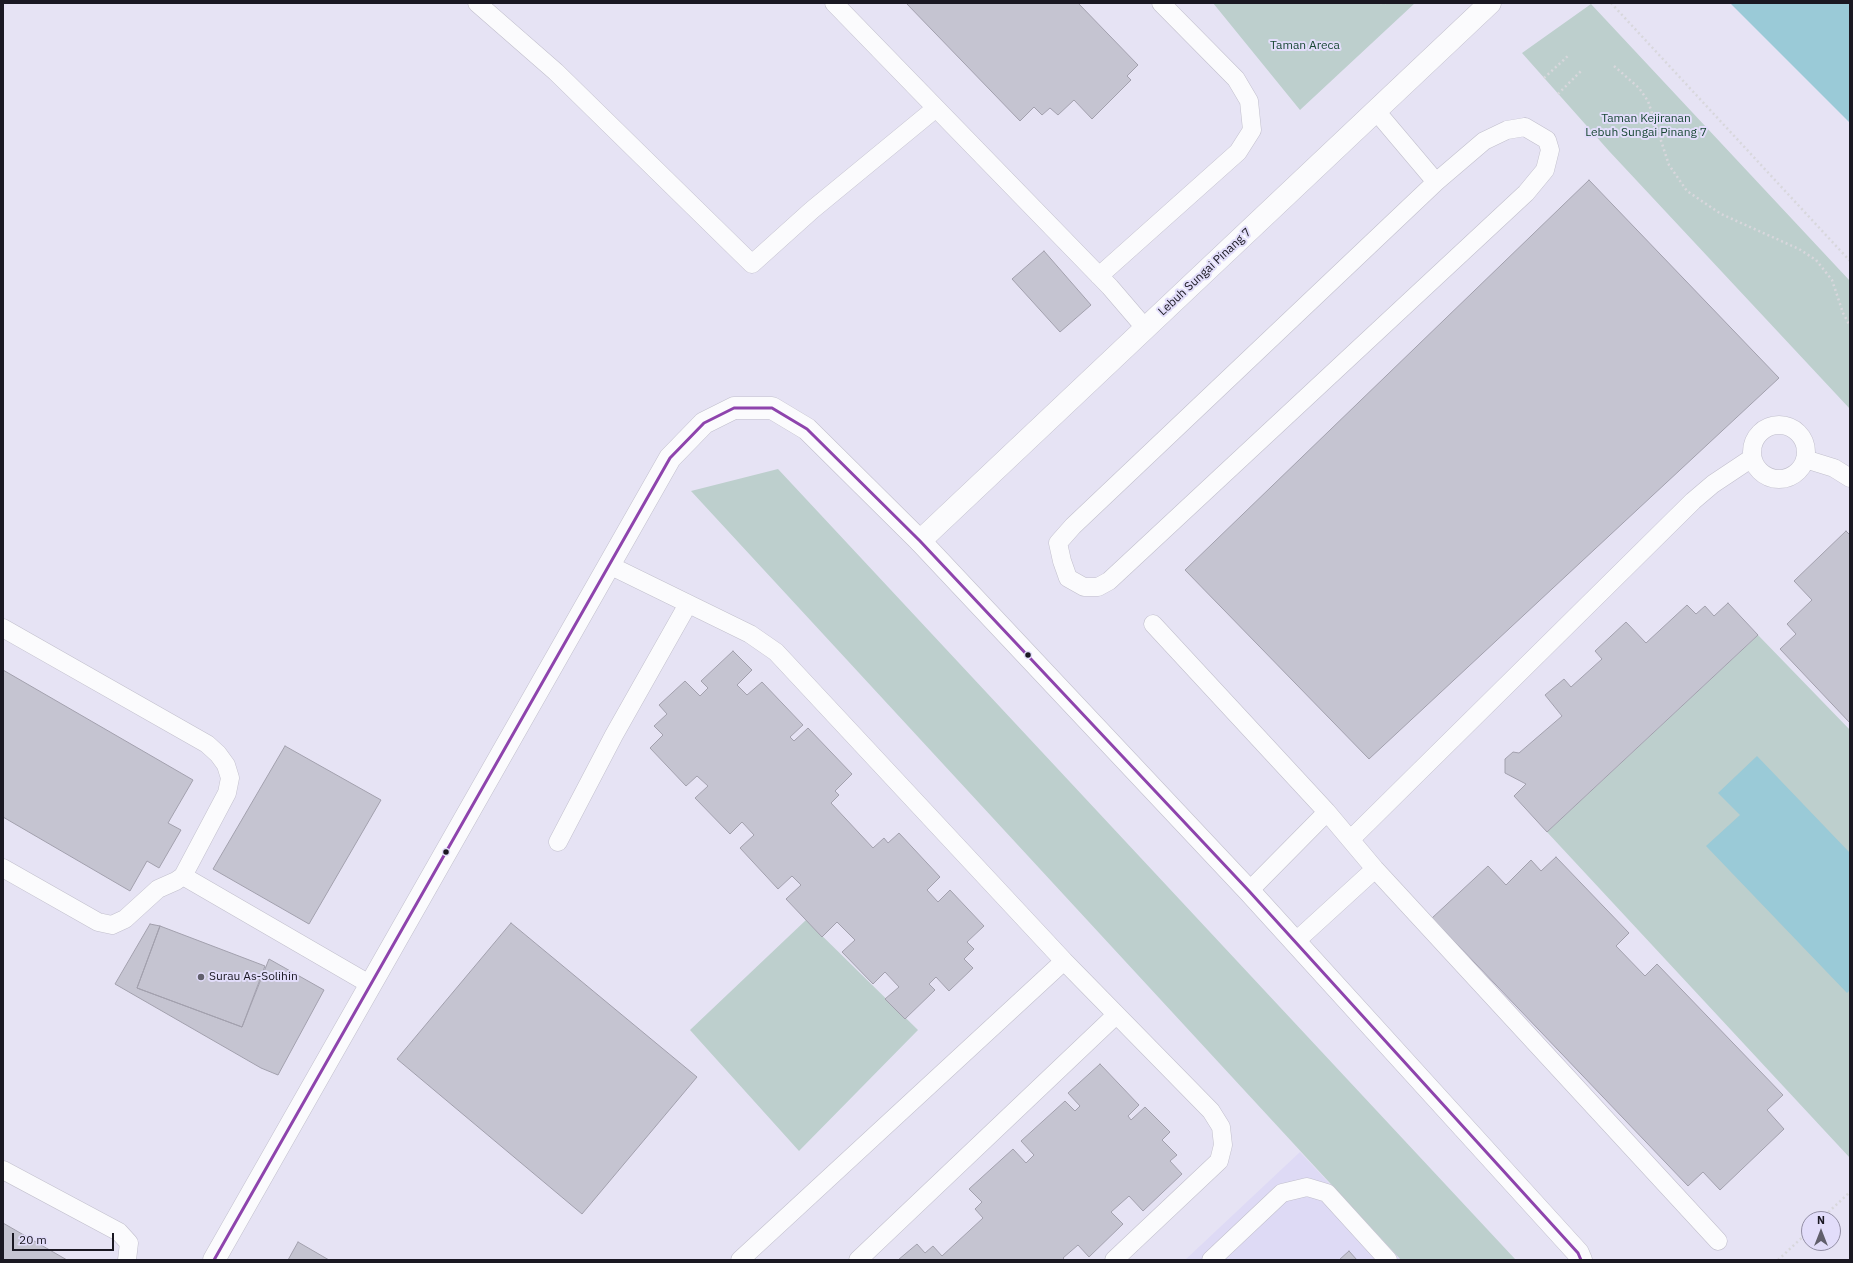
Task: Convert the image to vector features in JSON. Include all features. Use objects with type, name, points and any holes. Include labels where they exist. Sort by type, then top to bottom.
[{"type":"street","name":"Lebuh Sungai Pinang 7","points":[[920,541],[1490,3]]},
{"type":"street","points":[[214,1260],[670,458],[704,424],[734,408],[772,408],[807,429],[920,541],[1249,891],[1572,1247],[1581,1260]]},
{"type":"lane","points":[[477,3],[556,72],[752,264],[812,210],[936,108]]},
{"type":"lane","points":[[834,3],[1099,276],[1146,328]]},
{"type":"lane","points":[[1099,276],[1238,152],[1252,130],[1249,101],[1236,79],[1161,3]]},
{"type":"lane","points":[[1376,111],[1436,182]]},
{"type":"lane","points":[[1525,127],[1547,140],[1550,150],[1545,170],[1526,193],[1109,581],[1098,587],[1084,587],[1068,578],[1058,543],[1073,526],[1436,182],[1484,141],[1508,130],[1525,127]]},
{"type":"lane","points":[[1779,425],[1788,427],[1801,436],[1806,451],[1805,459],[1798,473],[1783,479],[1767,477],[1755,465],[1752,458],[1754,442],[1758,435],[1768,428],[1779,425]]},
{"type":"lane","points":[[1351,839],[1693,501],[1712,484],[1752,458]]},
{"type":"lane","points":[[1805,459],[1834,468],[1850,478]]},
{"type":"lane","points":[[609,565],[750,634],[776,652],[1064,961],[1211,1111],[1221,1127],[1223,1145],[1219,1161],[1114,1260]]},
{"type":"lane","points":[[558,842],[614,735],[688,604]]},
{"type":"lane","points":[[1153,624],[1327,812],[1375,869],[1718,1241]]},
{"type":"lane","points":[[3,628],[208,744],[226,765],[230,778],[227,793],[182,876],[176,881],[158,889],[125,919],[112,925],[98,922],[3,868]]},
{"type":"lane","points":[[1249,891],[1327,812]]},
{"type":"lane","points":[[1295,942],[1375,869]]},
{"type":"lane","points":[[182,876],[371,985]]},
{"type":"lane","points":[[740,1260],[1064,961]]},
{"type":"lane","points":[[858,1260],[1116,1015]]},
{"type":"lane","points":[[3,1170],[119,1232],[129,1243],[127,1260]]},
{"type":"lane","points":[[1211,1260],[1282,1193],[1307,1187],[1327,1193],[1388,1260]]},
{"type":"path","points":[[1380,3],[1386,3]]},
{"type":"path","points":[[1611,3],[1850,262]]},
{"type":"path","points":[[1544,78],[1569,55]]},
{"type":"path","points":[[1614,66],[1639,88],[1648,101],[1670,165],[1687,191],[1721,214],[1799,249],[1816,260],[1832,280],[1843,313],[1850,326]]},
{"type":"path","points":[[1558,94],[1581,71]]},
{"type":"path","points":[[1830,1211],[1850,1192]]},
{"type":"path","points":[[1778,1260],[1801,1238]]},
{"type":"shaded area","points":[[1300,1152],[1401,1260],[1185,1260]]},
{"type":"green space","name":"Taman Areca","points":[[1213,3],[1415,3],[1300,110]]},
{"type":"green space","name":"Taman Kejiranan Lebuh Sungai Pinang 7","points":[[1591,4],[1850,281],[1850,409],[1609,151],[1522,53]]},
{"type":"green space","points":[[778,469],[1515,1260],[1401,1260],[691,491]]},
{"type":"green space","points":[[1758,635],[1850,730],[1850,1158],[1547,832]]},
{"type":"green space","points":[[806,920],[918,1030],[799,1151],[690,1030]]},
{"type":"water","points":[[1730,3],[1850,3],[1850,123]]},
{"type":"water","points":[[1757,756],[1850,853],[1850,990],[1847,993],[1706,846],[1740,815],[1718,793]]},
{"type":"building","points":[[906,3],[1078,3],[1138,65],[1127,76],[1131,80],[1092,119],[1074,100],[1058,115],[1050,108],[1042,115],[1034,107],[1020,121]]},
{"type":"building","points":[[1589,180],[1779,378],[1369,759],[1185,570]]},
{"type":"building","points":[[1044,251],[1091,305],[1060,332],[1012,279]]},
{"type":"building","points":[[1846,531],[1850,535],[1850,723],[1780,649],[1796,634],[1787,624],[1812,600],[1794,581]]},
{"type":"building","points":[[1728,603],[1758,635],[1547,832],[1514,796],[1526,784],[1505,773],[1505,759],[1513,752],[1519,753],[1562,716],[1545,695],[1564,679],[1571,687],[1602,659],[1595,651],[1626,622],[1646,643],[1687,605],[1696,614],[1705,606],[1714,616]]},
{"type":"building","points":[[733,651],[752,670],[737,685],[747,695],[762,682],[803,725],[790,737],[794,741],[808,728],[852,774],[835,791],[839,795],[831,803],[873,848],[884,838],[888,843],[899,833],[940,877],[927,890],[938,902],[950,890],[984,926],[967,942],[974,949],[964,959],[973,968],[949,991],[936,977],[929,984],[935,990],[905,1019],[885,999],[899,987],[885,972],[873,984],[842,952],[855,940],[837,922],[822,937],[786,899],[801,885],[792,876],[778,889],[740,848],[754,835],[742,822],[730,834],[695,798],[708,786],[697,776],[686,786],[650,748],[663,735],[654,726],[667,714],[659,705],[685,681],[700,696],[708,688],[701,681]]},
{"type":"building","points":[[3,670],[193,780],[168,823],[181,830],[159,868],[147,861],[130,891],[3,817]]},
{"type":"building","points":[[285,746],[381,800],[309,924],[213,869]]},
{"type":"building","points":[[1556,857],[1629,933],[1616,946],[1645,976],[1657,964],[1783,1095],[1767,1110],[1784,1129],[1720,1190],[1703,1172],[1688,1186],[1432,918],[1488,866],[1506,885],[1531,860],[1541,871]]},
{"type":"building","points":[[511,923],[697,1077],[582,1214],[397,1059]]},
{"type":"building","points":[[150,924],[160,926],[137,988],[242,1027],[269,959],[324,990],[278,1075],[261,1068],[115,984]]},
{"type":"building","name":"Surau As-Solihin","points":[[160,926],[265,966],[242,1027],[137,988]]},
{"type":"building","points":[[1100,1064],[1139,1105],[1128,1116],[1131,1120],[1145,1107],[1170,1132],[1162,1140],[1177,1155],[1170,1161],[1182,1174],[1143,1211],[1129,1196],[1111,1212],[1123,1224],[1089,1257],[1078,1245],[1063,1258],[1065,1260],[898,1260],[917,1244],[925,1253],[933,1246],[942,1256],[983,1218],[975,1209],[982,1202],[969,1189],[1013,1149],[1026,1163],[1034,1155],[1021,1141],[1065,1101],[1075,1111],[1080,1106],[1068,1093]]},
{"type":"building","points":[[3,1223],[67,1260],[3,1260]]},
{"type":"building","points":[[298,1242],[329,1260],[288,1260]]},
{"type":"building","points":[[1349,1251],[1357,1260],[1339,1260]]},
{"type":"transit line","points":[[214,1260],[670,458],[704,423],[734,408],[772,408],[807,429],[920,541],[1249,891],[1578,1253],[1581,1260]]},
{"type":"place","name":"Surau As-Solihin","points":[[201,977]]}]
